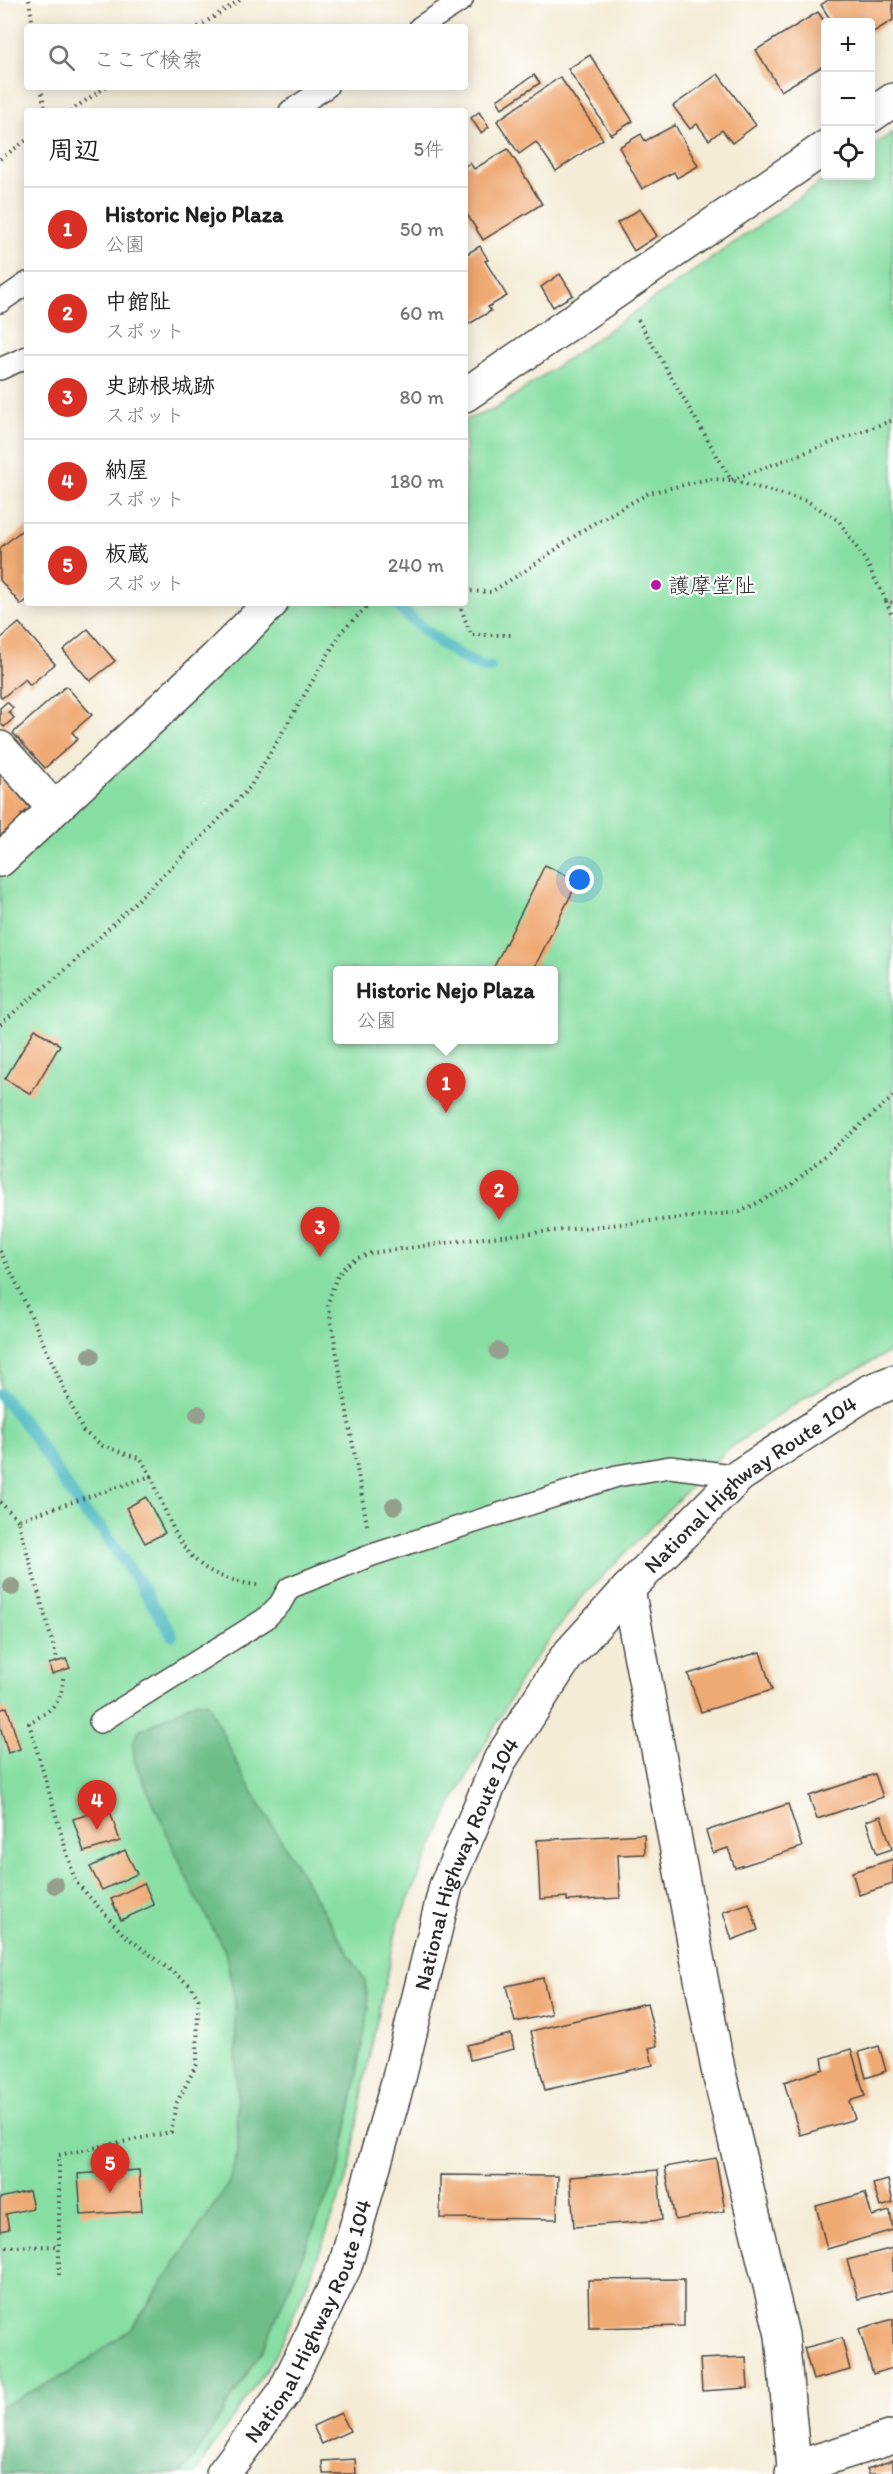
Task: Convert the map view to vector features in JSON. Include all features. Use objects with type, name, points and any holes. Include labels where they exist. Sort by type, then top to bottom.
[{"type":"main road","points":[[875,113],[893,100]]},
{"type":"main road","points":[[468,393],[821,150]]},
{"type":"main road","points":[[0,860],[217,657],[268,606]]},
{"type":"main road","points":[[0,748],[54,808]]},
{"type":"main road","name":"National Highway Route 104","points":[[223,2474],[284,2393],[345,2266],[398,2082],[446,1886],[500,1760],[567,1656],[628,1589],[739,1476],[868,1392],[893,1382]]},
{"type":"main road","points":[[628,1589],[718,2069],[782,2335],[793,2471],[893,2437]]},
{"type":"lane","points":[[425,24],[462,0]]},
{"type":"lane","points":[[295,108],[322,90]]},
{"type":"lane","points":[[0,302],[24,285]]},
{"type":"lane","points":[[0,369],[24,358]]},
{"type":"lane","points":[[100,1722],[265,1619],[280,1604],[289,1588],[372,1555],[616,1476],[670,1467],[739,1476]]},
{"type":"path","points":[[29,0],[33,24]]},
{"type":"path","points":[[203,24],[240,0]]},
{"type":"path","points":[[42,90],[45,108]]},
{"type":"path","points":[[74,108],[102,90]]},
{"type":"path","points":[[0,159],[24,142]]},
{"type":"path","points":[[620,289],[731,480]]},
{"type":"path","points":[[731,480],[893,420]]},
{"type":"path","points":[[468,591],[491,592],[589,526],[649,493],[709,479],[731,480],[807,501],[839,521],[865,560],[893,618]]},
{"type":"path","points":[[886,600],[893,603]]},
{"type":"path","points":[[0,1024],[69,966],[204,836],[250,787],[342,632],[368,606]]},
{"type":"path","points":[[460,606],[471,635],[513,635]]},
{"type":"path","points":[[372,1555],[328,1304],[335,1278],[353,1259],[371,1252],[483,1238],[740,1212],[790,1186],[893,1097]]},
{"type":"path","points":[[0,1251],[83,1431],[103,1446],[141,1459],[190,1557],[215,1575],[232,1580],[289,1588]]},
{"type":"path","points":[[18,1520],[151,1476]]},
{"type":"path","points":[[0,1502],[18,1520],[58,1662]]},
{"type":"path","points":[[59,2275],[59,2155],[171,2132],[176,2103],[197,2064],[198,1999],[191,1986],[123,1934],[75,1881],[29,1723],[51,1710],[62,1694],[63,1677]]},
{"type":"path","points":[[0,2247],[59,2246]]},
{"type":"green space","points":[[893,132],[893,1350],[807,1396],[727,1450],[580,1599],[525,1672],[451,1805],[398,1923],[365,2077],[350,2169],[312,2272],[276,2355],[194,2474],[0,2474],[0,876],[285,606],[468,606],[468,419],[495,409],[824,180],[875,180],[875,145]]},
{"type":"green space","points":[[197,1701],[208,1703],[242,1774],[365,1981],[369,2008],[340,2167],[263,2349],[197,2453],[180,2474],[0,2474],[0,2407],[69,2373],[132,2328],[228,2184],[238,2151],[235,2001],[225,1951],[195,1896],[134,1760],[133,1743],[139,1731]]},
{"type":"building","points":[[828,0],[893,0],[893,20],[875,31],[875,18],[829,18],[821,5]]},
{"type":"building","points":[[818,12],[822,18],[821,67],[781,91],[756,50]]},
{"type":"building","points":[[590,55],[633,121],[611,135],[568,69]]},
{"type":"building","points":[[718,74],[756,125],[732,143],[722,130],[709,140],[697,124],[690,129],[673,106]]},
{"type":"building","points":[[534,75],[540,83],[502,108],[497,100]]},
{"type":"building","points":[[560,77],[603,139],[556,171],[536,142],[519,154],[497,121]]},
{"type":"building","points":[[479,112],[489,127],[481,133],[471,118]]},
{"type":"building","points":[[675,125],[698,166],[677,178],[674,172],[642,189],[619,147],[641,134],[645,141]]},
{"type":"building","points":[[508,149],[542,204],[483,240],[468,216],[468,164],[470,163],[474,169]]},
{"type":"building","points":[[640,209],[657,236],[634,251],[617,223]]},
{"type":"building","points":[[480,246],[488,260],[485,261],[507,296],[488,307],[491,311],[469,324],[468,322],[468,253]]},
{"type":"building","points":[[560,274],[573,295],[553,307],[541,287]]},
{"type":"building","points":[[24,528],[24,602],[21,605],[0,580],[0,548]]},
{"type":"building","points":[[19,623],[55,664],[30,685],[25,679],[2,698],[0,696],[0,639]]},
{"type":"building","points":[[88,629],[115,661],[90,681],[63,650]]},
{"type":"building","points":[[66,686],[92,715],[72,732],[78,739],[45,768],[13,733]]},
{"type":"building","points":[[7,702],[13,708],[9,712],[14,718],[4,727],[0,723],[0,708]]},
{"type":"building","points":[[0,773],[30,808],[21,815],[25,821],[0,842]]},
{"type":"building","points":[[545,865],[578,881],[535,966],[494,966]]},
{"type":"building","points":[[35,1029],[60,1045],[31,1094],[5,1079]]},
{"type":"building","points":[[146,1497],[165,1533],[145,1543],[126,1508]]},
{"type":"building","points":[[760,1652],[772,1690],[701,1712],[688,1674]]},
{"type":"building","points":[[66,1659],[70,1668],[52,1674],[49,1664]]},
{"type":"building","points":[[7,1707],[20,1749],[8,1753],[0,1726],[0,1710]]},
{"type":"building","points":[[875,1774],[883,1797],[817,1819],[809,1796]]},
{"type":"building","points":[[788,1804],[802,1847],[735,1868],[728,1848],[713,1853],[706,1831]]},
{"type":"building","points":[[109,1808],[120,1841],[84,1852],[73,1819]]},
{"type":"building","points":[[881,1816],[892,1849],[877,1854],[866,1821]]},
{"type":"building","points":[[644,1834],[645,1854],[618,1855],[620,1898],[567,1901],[567,1897],[540,1899],[537,1840]]},
{"type":"building","points":[[125,1850],[137,1874],[102,1890],[90,1867]]},
{"type":"building","points":[[893,1859],[893,1884],[859,1895],[852,1872]]},
{"type":"building","points":[[144,1883],[154,1905],[121,1920],[111,1899]]},
{"type":"building","points":[[749,1903],[758,1930],[732,1940],[723,1912]]},
{"type":"building","points":[[543,1978],[551,2014],[515,2022],[506,1986]]},
{"type":"building","points":[[647,2003],[657,2046],[649,2048],[653,2065],[545,2090],[531,2031]]},
{"type":"building","points":[[511,2034],[514,2049],[470,2060],[467,2045]]},
{"type":"building","points":[[879,2046],[886,2071],[866,2078],[859,2052]]},
{"type":"building","points":[[851,2049],[865,2096],[849,2101],[855,2119],[800,2135],[784,2082],[824,2069],[822,2058]]},
{"type":"building","points":[[716,2158],[725,2211],[675,2220],[665,2167]]},
{"type":"building","points":[[139,2170],[142,2211],[81,2215],[78,2174]]},
{"type":"building","points":[[658,2170],[662,2220],[574,2227],[570,2177]]},
{"type":"building","points":[[440,2175],[558,2176],[557,2219],[440,2218]]},
{"type":"building","points":[[888,2180],[893,2203],[880,2207],[873,2184]]},
{"type":"building","points":[[29,2191],[33,2208],[6,2214],[9,2229],[0,2231],[0,2198]]},
{"type":"building","points":[[865,2193],[872,2216],[890,2211],[893,2230],[827,2249],[816,2206]]},
{"type":"building","points":[[893,2248],[893,2290],[858,2299],[847,2260]]},
{"type":"building","points":[[684,2279],[684,2326],[589,2328],[588,2280]]},
{"type":"building","points":[[893,2319],[893,2368],[873,2374],[859,2329]]},
{"type":"building","points":[[842,2338],[850,2370],[813,2380],[804,2348]]},
{"type":"building","points":[[746,2357],[748,2388],[702,2391],[700,2359]]},
{"type":"building","points":[[341,2413],[350,2431],[322,2444],[313,2426]]},
{"type":"building","points":[[355,2459],[356,2474],[323,2474],[322,2461]]},
{"type":"building","points":[[893,2460],[893,2474],[869,2474],[867,2469]]},
{"type":"waterway","points":[[398,606],[454,652],[480,666],[490,667]]},
{"type":"waterway","points":[[0,1394],[29,1429],[85,1514],[101,1528],[172,1635]]},
{"type":"place","name":"護摩堂阯","points":[[656,585]]},
{"type":"place","name":"Historic Nejo Plaza","points":[[446,1113]]},
{"type":"place","name":"中館阯","points":[[499,1220]]},
{"type":"place","name":"史跡根城跡","points":[[320,1257]]},
{"type":"place","name":"納屋","points":[[97,1830]]},
{"type":"place","name":"板蔵","points":[[110,2193]]}]
